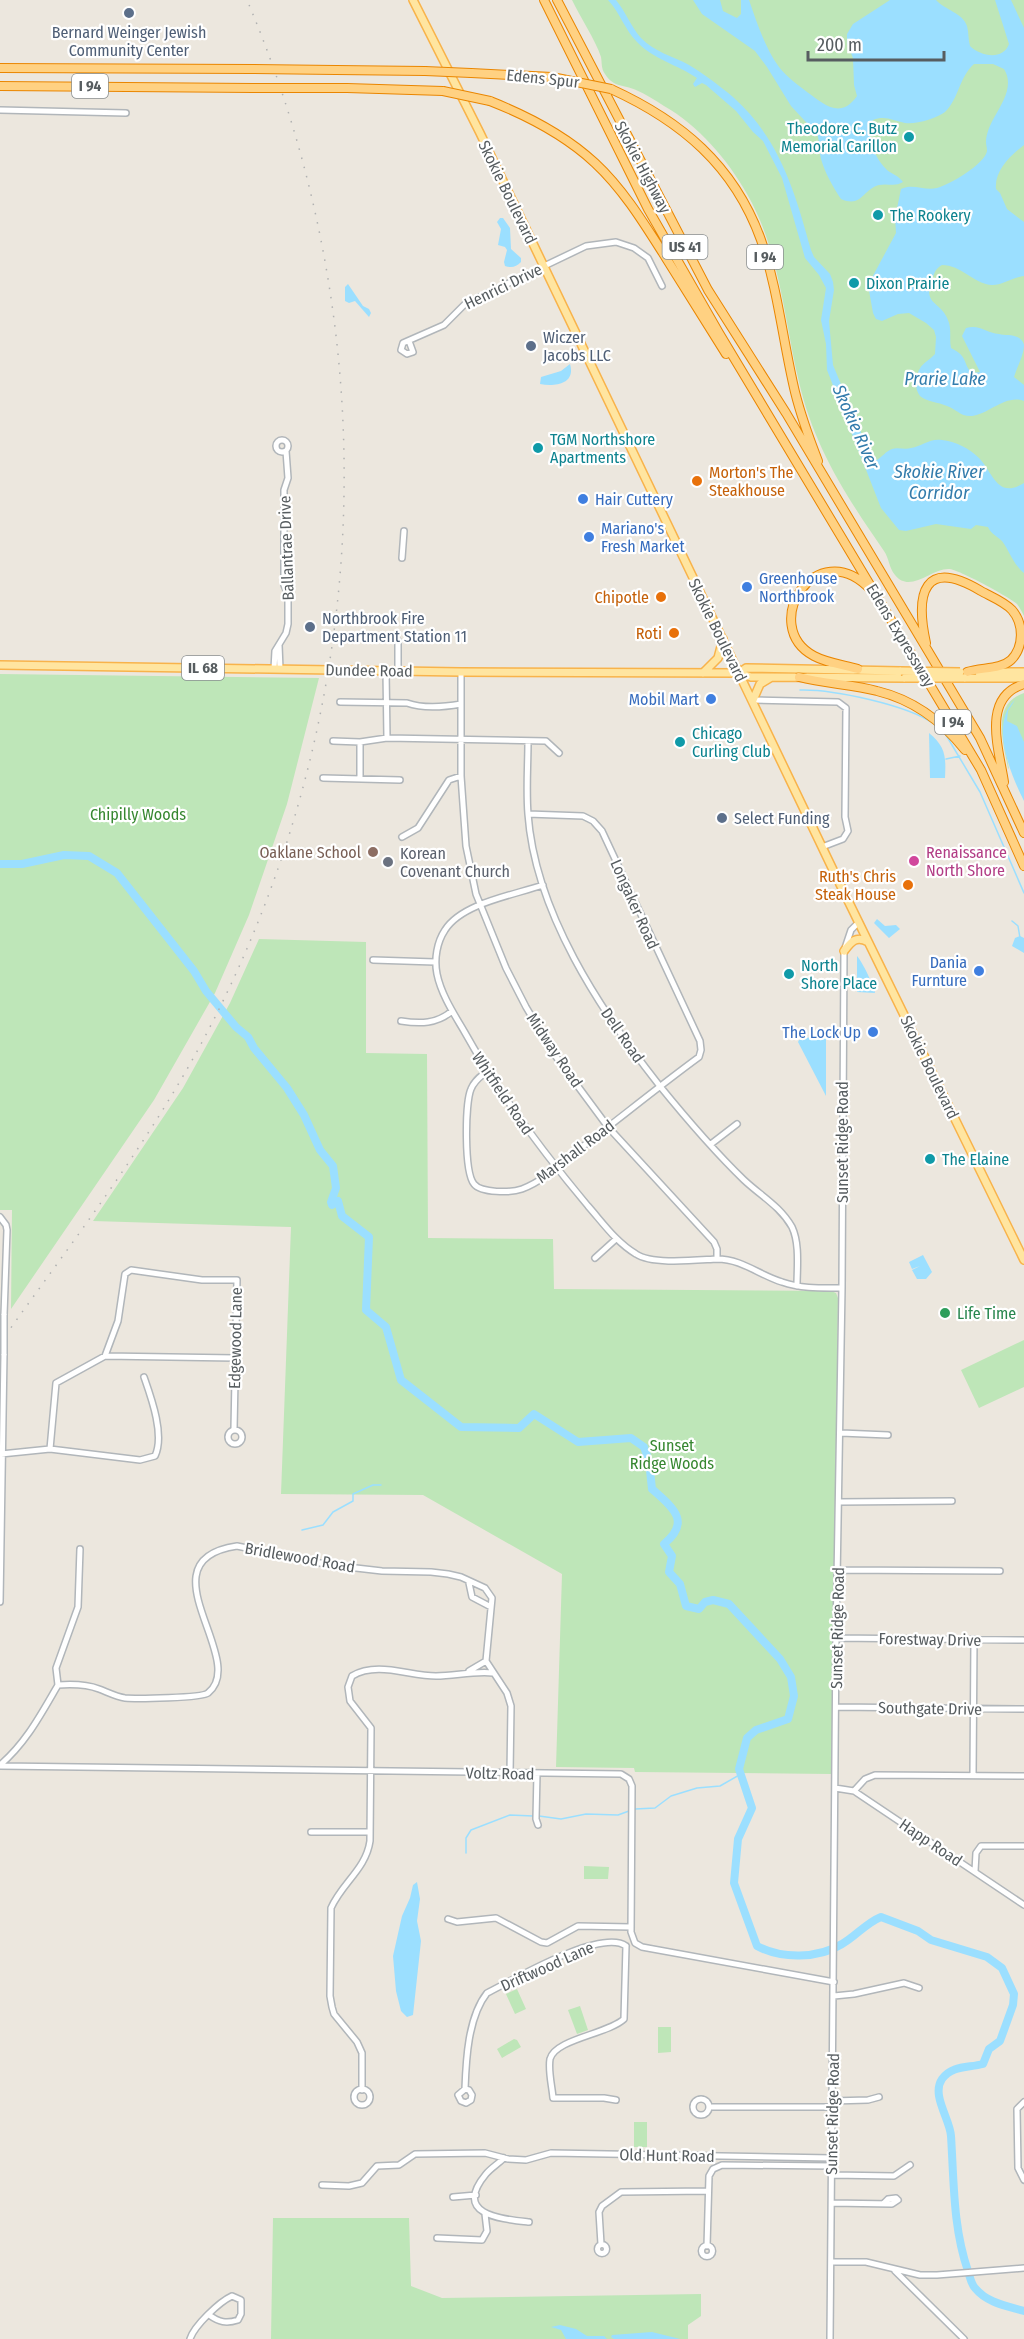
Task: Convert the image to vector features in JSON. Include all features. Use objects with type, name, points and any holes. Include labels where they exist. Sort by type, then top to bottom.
[{"type":"highway","name":"Skokie Highway","points":[[544,0],[648,209],[767,411]]},
{"type":"highway","name":"Skokie Highway","points":[[557,0],[708,290],[786,413],[828,485]]},
{"type":"highway","name":"Edens Spur","points":[[0,68],[425,71],[552,77],[611,88],[643,103],[682,129],[714,160],[739,195],[761,240],[795,392],[805,428],[828,485]]},
{"type":"highway","name":"Edens Spur","points":[[0,86],[347,88],[443,91],[490,101],[527,116],[561,137],[595,163],[622,193],[644,224],[732,365],[767,411]]},
{"type":"highway","name":"Edens Expressway","points":[[767,411],[981,770],[1024,866]]},
{"type":"highway","name":"Edens Expressway","points":[[828,485],[980,738],[1024,833]]},
{"type":"highway","points":[[858,669],[812,655],[800,643],[793,628],[792,612],[795,599],[800,588],[811,579],[823,573],[838,572],[853,576],[865,584],[878,598]]},
{"type":"highway","points":[[927,651],[920,603],[926,587],[938,578],[953,577],[970,584],[1011,608],[1021,628],[1018,650],[1010,661],[994,668],[978,668],[964,674]]},
{"type":"highway","points":[[799,677],[877,691],[908,702],[936,718],[981,770]]},
{"type":"highway","points":[[1005,789],[996,730],[997,708],[1005,695],[1024,684]]},
{"type":"main road","name":"Skokie Boulevard","points":[[413,0],[544,266],[822,847],[1024,1260]]},
{"type":"main road","points":[[703,673],[718,658],[723,639]]},
{"type":"main road","name":"Dundee Road","points":[[0,665],[461,672],[739,673],[751,677],[1024,672]]},
{"type":"main road","name":"Dundee Road","points":[[739,673],[746,668],[858,669],[903,674]]},
{"type":"main road","name":"Dundee Road","points":[[964,674],[1024,678]]},
{"type":"main road","points":[[753,700],[760,684],[772,677]]},
{"type":"main road","points":[[844,951],[855,939],[861,938],[870,943]]},
{"type":"street","points":[[0,110],[126,113]]},
{"type":"street","name":"Henrici Drive","points":[[409,341],[444,325],[465,304],[586,246],[616,242],[634,248],[648,258],[662,286]]},
{"type":"street","name":"Ballantrae Drive","points":[[277,669],[275,651],[286,633],[288,624],[288,595],[284,585],[284,490],[288,478],[286,451]]},
{"type":"street","points":[[402,558],[404,531]]},
{"type":"street","points":[[398,640],[398,671]]},
{"type":"street","points":[[386,671],[387,738]]},
{"type":"street","name":"Midway Road","points":[[461,672],[461,776],[466,846],[480,906],[506,968],[554,1054],[608,1127],[714,1242],[717,1259]]},
{"type":"street","points":[[753,700],[838,702],[846,708],[848,831],[843,839],[822,847]]},
{"type":"street","points":[[340,702],[407,703],[416,706],[461,704]]},
{"type":"street","points":[[333,741],[360,742],[387,738],[546,741],[559,753]]},
{"type":"street","name":"Dell Road","points":[[528,741],[528,814],[533,846],[543,885],[572,953],[598,999],[660,1086],[745,1181],[777,1206],[793,1230],[797,1257],[797,1286]]},
{"type":"street","points":[[360,742],[360,779]]},
{"type":"street","points":[[402,837],[418,828],[449,780],[461,776]]},
{"type":"street","points":[[324,778],[400,780]]},
{"type":"street","name":"Longaker Road","points":[[528,814],[583,816],[593,821],[602,831],[700,1041],[701,1050]]},
{"type":"street","points":[[373,960],[435,962],[439,943],[453,920],[465,911],[543,885]]},
{"type":"street","name":"Sunset Ridge Road","points":[[830,2339],[836,1638],[841,1433],[844,951],[851,930],[859,922]]},
{"type":"street","name":"Whitfield Road","points":[[435,962],[437,975],[452,1011],[486,1072],[555,1167],[616,1239],[638,1256],[654,1259],[717,1259]]},
{"type":"street","points":[[401,1021],[431,1022],[442,1019],[452,1011]]},
{"type":"street","name":"Marshall Road","points":[[486,1072],[476,1081],[468,1097],[467,1163],[473,1183],[480,1189],[517,1191],[526,1188],[608,1127],[699,1057],[701,1050]]},
{"type":"street","points":[[711,1144],[737,1124]]},
{"type":"street","points":[[0,1217],[6,1225],[0,1602]]},
{"type":"street","points":[[596,1258],[616,1239]]},
{"type":"street","points":[[717,1259],[730,1259],[767,1276],[797,1286],[842,1288]]},
{"type":"street","name":"Edgewood Lane","points":[[105,1356],[118,1321],[125,1274],[131,1270],[202,1280],[237,1280],[234,1429]]},
{"type":"street","points":[[50,1449],[56,1383],[105,1356],[235,1358]]},
{"type":"street","points":[[1,1454],[50,1449],[140,1460],[155,1456],[158,1433],[152,1400],[144,1377]]},
{"type":"street","points":[[841,1433],[888,1435]]},
{"type":"street","points":[[839,1502],[952,1502]]},
{"type":"street","name":"Bridlewood Road","points":[[58,1685],[88,1686],[125,1698],[190,1697],[203,1696],[209,1692],[217,1680],[218,1658],[205,1626],[200,1605],[198,1567],[200,1561],[208,1553],[223,1548],[237,1546],[330,1565],[382,1571],[431,1572],[461,1577],[485,1588],[492,1598],[490,1607]]},
{"type":"street","points":[[0,1766],[32,1730],[58,1685],[56,1668],[78,1607],[80,1549]]},
{"type":"street","points":[[838,1570],[1000,1571]]},
{"type":"street","points":[[469,1582],[472,1597],[490,1607],[486,1661],[507,1693],[511,1706],[510,1773]]},
{"type":"street","name":"Forestway Drive","points":[[836,1638],[1023,1640]]},
{"type":"street","points":[[973,1776],[974,1639]]},
{"type":"street","points":[[468,1672],[486,1661]]},
{"type":"street","points":[[362,2090],[362,2053],[357,2042],[334,2014],[332,2007],[331,1908],[336,1897],[368,1855],[370,1832],[371,1728],[350,1701],[348,1687],[352,1676],[362,1670],[374,1669],[432,1676],[468,1672],[493,1673]]},
{"type":"street","name":"Southgate Drive","points":[[837,1707],[1024,1709]]},
{"type":"street","name":"Voltz Road","points":[[0,1766],[371,1772],[621,1773],[629,1779],[632,1786],[630,1928],[634,1941]]},
{"type":"street","points":[[537,1773],[536,1818],[538,1825]]},
{"type":"street","points":[[854,1791],[865,1779],[875,1775],[1024,1776]]},
{"type":"street","name":"Happ Road","points":[[835,1788],[854,1791],[1024,1905]]},
{"type":"street","points":[[311,1832],[370,1832]]},
{"type":"street","points":[[975,1871],[976,1853],[981,1846],[1024,1846]]},
{"type":"street","points":[[448,1918],[457,1922],[496,1918],[547,1943],[578,1926],[630,1928]]},
{"type":"street","points":[[616,2100],[553,2098],[549,2062],[552,2053],[560,2046],[609,2029],[624,2019],[626,1946],[634,1941],[642,1947],[834,1982]]},
{"type":"street","name":"Driftwood Lane","points":[[465,2089],[468,2042],[479,2005],[487,1993],[564,1955],[596,1943],[621,1942],[626,1946]]},
{"type":"street","points":[[834,1996],[904,1983],[919,1988]]},
{"type":"street","points":[[709,2107],[832,2104],[879,2097]]},
{"type":"street","points":[[1024,2102],[1017,2109],[1018,2168],[1024,2180]]},
{"type":"street","name":"Old Hunt Road","points":[[322,2185],[349,2186],[362,2183],[377,2166],[399,2165],[415,2154],[484,2153],[526,2160],[551,2153],[832,2158]]},
{"type":"street","points":[[504,2158],[480,2183],[476,2195],[477,2207],[485,2214],[530,2222]]},
{"type":"street","name":"Old Hunt Road","points":[[708,2191],[709,2176],[713,2169],[722,2165],[832,2166]]},
{"type":"street","points":[[832,2175],[894,2176],[910,2165]]},
{"type":"street","points":[[601,2244],[599,2212],[602,2206],[621,2192],[708,2191],[706,2246]]},
{"type":"street","points":[[453,2197],[476,2195]]},
{"type":"street","points":[[832,2203],[884,2204]]},
{"type":"street","points":[[437,2238],[482,2240],[488,2231],[485,2214]]},
{"type":"street","points":[[832,2262],[866,2262],[880,2264],[893,2270],[920,2274],[964,2274],[1024,2268]]},
{"type":"street","points":[[893,2270],[964,2339]]},
{"type":"street","points":[[190,2339],[192,2332],[209,2315],[228,2298],[232,2296],[241,2300],[241,2314],[238,2320],[228,2323],[216,2320],[209,2315]]},
{"type":"green space","points":[[572,0],[1024,0],[1024,616],[1013,601],[954,570],[942,570],[907,582],[895,575],[886,554],[844,490],[813,428],[799,382],[774,262],[758,216],[747,194],[721,156],[689,123],[646,95],[615,84],[608,78],[603,70],[595,43]]},
{"type":"green space","name":"Chipilly Woods","points":[[0,674],[319,678],[287,804],[249,915],[215,993],[154,1100],[11,1309],[12,1210],[0,1210]]},
{"type":"green space","points":[[1024,693],[1024,798],[1004,718],[1004,741],[1008,768],[1002,735],[1002,724],[1007,706],[1014,698]]},
{"type":"green space","name":"Sunset Ridge Woods","points":[[259,939],[366,942],[366,1053],[427,1054],[428,1238],[553,1239],[554,1289],[831,1291],[836,1293],[838,1298],[832,1774],[635,1772],[634,1768],[556,1767],[562,1574],[423,1495],[281,1494],[291,1227],[93,1221],[183,1088],[230,1003]]},
{"type":"green space","points":[[1024,1340],[1024,1387],[979,1408],[961,1370]]},
{"type":"green space","points":[[584,1866],[609,1867],[608,1879],[584,1879]]},
{"type":"green space","points":[[517,1989],[526,2009],[515,2014],[506,1994]]},
{"type":"green space","points":[[580,2006],[588,2030],[577,2034],[568,2010]]},
{"type":"green space","points":[[658,2027],[671,2027],[671,2052],[658,2053]]},
{"type":"green space","points":[[514,2039],[521,2047],[502,2058],[497,2049]]},
{"type":"green space","points":[[634,2122],[647,2122],[647,2147],[634,2147]]},
{"type":"green space","points":[[273,2218],[409,2218],[411,2286],[442,2298],[701,2294],[701,2316],[688,2325],[688,2339],[271,2339]]},
{"type":"water","name":"Skokie River Corridor","points":[[608,0],[616,0],[637,34],[646,43],[695,69],[733,97],[763,130],[774,149],[792,187],[814,257],[830,274],[833,282],[834,290],[829,321],[833,365],[872,459],[877,460],[892,449],[909,449],[934,440],[947,441],[962,446],[975,455],[1002,486],[1008,488],[1024,483],[1024,573],[1014,562],[1002,541],[988,527],[976,525],[971,529],[936,524],[906,531],[899,530],[881,508],[827,370],[826,344],[821,320],[826,288],[805,258],[782,178],[763,141],[736,111],[706,85],[702,83],[695,87],[693,84],[697,78],[643,48]]},
{"type":"water","name":"Prarie Lake","points":[[693,0],[720,0],[723,11],[737,18],[741,14],[741,0],[749,0],[765,44],[779,67],[793,81],[820,101],[838,108],[851,103],[857,96],[854,85],[853,58],[847,43],[847,34],[853,24],[890,0],[936,0],[965,22],[970,46],[985,54],[997,55],[1002,53],[1009,44],[995,0],[1011,0],[1024,28],[1024,145],[1001,170],[996,189],[1007,209],[1024,222],[1024,276],[991,285],[978,281],[955,268],[942,265],[934,273],[929,294],[948,320],[951,348],[963,357],[972,373],[980,372],[962,336],[966,328],[975,327],[1020,338],[1024,345],[1023,353],[1014,377],[1024,385],[1024,401],[1011,400],[968,416],[920,396],[916,387],[918,372],[935,354],[934,330],[909,313],[898,314],[882,321],[876,319],[868,285],[896,233],[895,218],[901,189],[910,187],[932,189],[943,186],[966,173],[985,156],[988,132],[1008,87],[1004,69],[993,64],[974,64],[965,75],[950,107],[931,119],[909,123],[885,118],[873,120],[870,139],[878,160],[903,182],[873,187],[858,200],[848,201],[841,199],[827,175],[821,159],[817,134],[791,106],[755,51],[702,14]]},
{"type":"water","points":[[503,218],[510,228],[511,249],[521,258],[521,262],[514,267],[505,266],[507,250],[498,245],[501,229],[497,222]]},
{"type":"water","points":[[348,284],[363,306],[369,309],[371,313],[369,317],[355,301],[349,303],[345,301],[345,287]]},
{"type":"water","points":[[570,364],[570,376],[563,383],[540,384],[541,377],[561,371]]},
{"type":"water","points":[[1015,700],[1008,711],[1007,721],[1017,726],[1024,742],[1024,801],[1013,778],[1003,736],[1007,710]]},
{"type":"water","points":[[929,733],[939,743],[944,753],[945,778],[930,778]]},
{"type":"water","points":[[877,919],[885,926],[896,925],[900,929],[889,938],[874,923]]},
{"type":"water","points":[[1020,936],[1024,938],[1024,953],[1012,946],[1015,938]]},
{"type":"water","points":[[857,956],[868,974],[875,993],[857,992]]},
{"type":"water","points":[[825,1033],[826,1039],[826,1096],[798,1042]]},
{"type":"water","points":[[923,1255],[932,1272],[926,1279],[917,1279],[912,1270],[920,1266],[912,1269],[909,1262]]},
{"type":"water","points":[[417,1882],[420,1899],[417,1921],[421,1941],[413,2015],[407,2017],[401,2011],[396,1991],[393,1956],[402,1916],[413,1885]]},
{"type":"water","points":[[560,2325],[576,2329],[587,2336],[604,2336],[607,2339],[566,2339],[561,2330],[551,2327]]},
{"type":"water","points":[[652,2332],[680,2339],[614,2339],[611,2337],[612,2335]]},
{"type":"waterway","points":[[800,690],[850,695],[907,711],[934,724]]},
{"type":"waterway","points":[[946,735],[980,792],[1024,893]]},
{"type":"waterway","points":[[946,759],[960,756]]},
{"type":"waterway","points":[[992,852],[1006,851]]},
{"type":"waterway","points":[[0,864],[22,864],[64,855],[89,856],[117,873],[194,971],[206,991],[236,1027],[248,1037],[254,1048],[287,1088],[304,1115],[320,1150],[333,1166],[336,1188],[332,1205],[338,1201],[342,1216],[369,1237],[366,1310],[386,1327],[401,1380],[461,1427],[519,1428],[534,1414],[578,1442],[631,1438],[644,1447],[649,1461],[652,1489],[672,1508],[678,1521],[677,1528],[664,1544],[672,1556],[669,1572],[680,1584],[686,1606],[699,1609],[705,1602],[713,1600],[729,1604],[780,1659],[791,1677],[794,1696],[788,1719],[756,1730],[747,1738],[739,1769],[752,1808],[738,1839],[734,1883],[757,1946],[788,1955],[811,1955],[842,1944],[881,1917],[918,1931],[931,1940],[987,1957],[1002,1968],[1014,1994],[1013,2005],[1000,2041],[989,2049],[983,2064],[961,2068],[946,2074],[939,2085],[939,2092],[951,2136],[959,2238],[972,2282],[980,2293],[991,2301],[1024,2311]]},
{"type":"waterway","points":[[1012,921],[1018,926],[1020,938]]},
{"type":"waterway","points":[[302,1530],[323,1525],[333,1512],[353,1501],[353,1494],[373,1485],[381,1485]]},
{"type":"waterway","points":[[635,1809],[655,1808],[671,1796],[697,1788],[720,1786],[741,1774]]},
{"type":"waterway","points":[[539,1816],[561,1819],[586,1814],[618,1815],[629,1811]]},
{"type":"waterway","points":[[466,1853],[466,1838],[471,1830],[510,1815],[533,1816]]},
{"type":"railway","points":[[0,1343],[139,1147],[212,1023],[266,901],[306,775],[332,646],[344,515],[341,384],[324,254],[292,126],[247,0]]},
{"type":"place","name":"Bernard Weinger Jewish Community Center","points":[[129,13]]},
{"type":"place","name":"Theodore C. Butz Memorial Carillon","points":[[909,137]]},
{"type":"place","name":"The Rookery","points":[[878,215]]},
{"type":"place","name":"Dixon Prairie","points":[[854,283]]},
{"type":"place","name":"Wiczer Jacobs LLC","points":[[531,346]]},
{"type":"place","name":"TGM Northshore Apartments","points":[[538,448]]},
{"type":"place","name":"Morton's The Steakhouse","points":[[697,481]]},
{"type":"place","name":"Hair Cuttery","points":[[583,499]]},
{"type":"place","name":"Mariano's Fresh Market","points":[[589,537]]},
{"type":"place","name":"Greenhouse Northbrook","points":[[747,587]]},
{"type":"place","name":"Chipotle","points":[[661,597]]},
{"type":"place","name":"Northbrook Fire Department Station 11","points":[[310,627]]},
{"type":"place","name":"Roti","points":[[674,633]]},
{"type":"place","name":"Mobil Mart","points":[[711,699]]},
{"type":"place","name":"Chicago Curling Club","points":[[680,742]]},
{"type":"place","name":"Select Funding","points":[[722,818]]},
{"type":"place","name":"Oaklane School","points":[[373,852]]},
{"type":"place","name":"Renaissance North Shore","points":[[914,861]]},
{"type":"place","name":"Korean Covenant Church","points":[[388,862]]},
{"type":"place","name":"Ruth's Chris Steak House","points":[[908,885]]},
{"type":"place","name":"Dania Furnture","points":[[979,971]]},
{"type":"place","name":"North Shore Place","points":[[789,974]]},
{"type":"place","name":"The Lock Up","points":[[873,1032]]},
{"type":"place","name":"The Elaine","points":[[930,1159]]},
{"type":"place","name":"Life Time","points":[[945,1313]]},
{"type":"water label","name":"Skokie River","points":[[856,427]]}]
